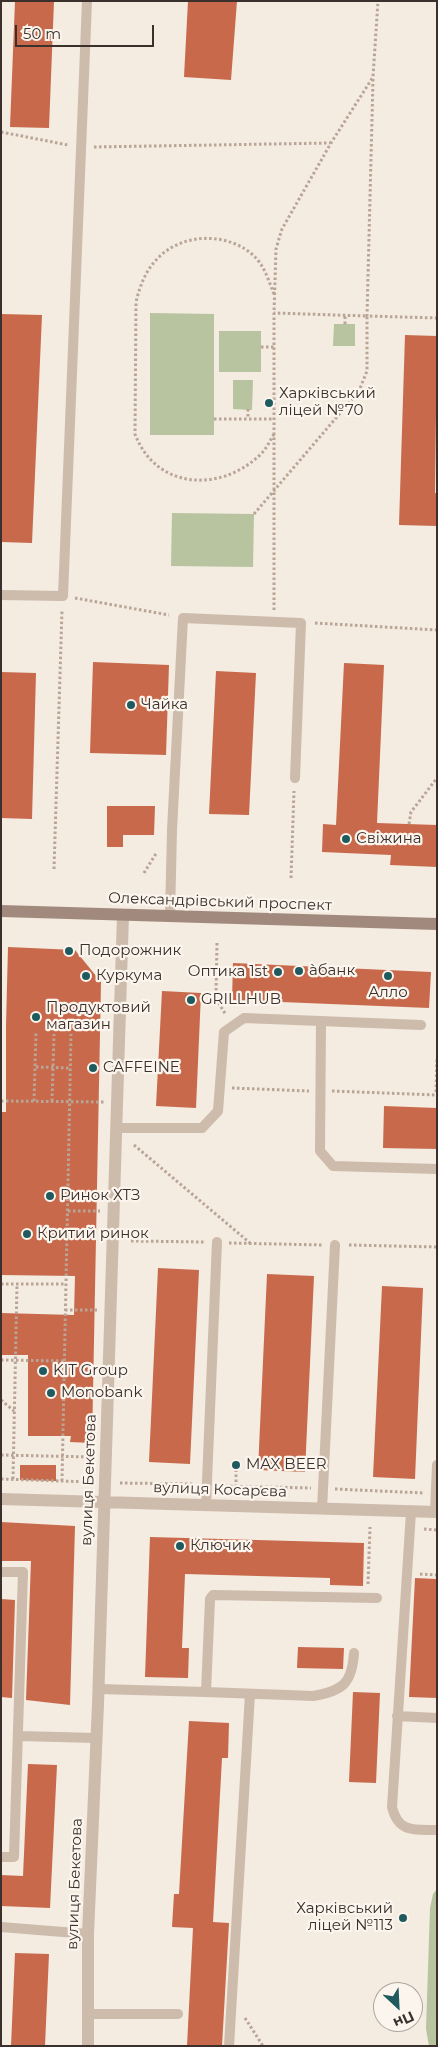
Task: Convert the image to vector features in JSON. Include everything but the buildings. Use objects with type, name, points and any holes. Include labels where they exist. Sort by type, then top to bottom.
[{"type":"main road","name":"Олександрівський проспект","points":[[1,911],[437,924]]},
{"type":"street","name":"вулиця Бекетова","points":[[88,2046],[88,1934],[99,1689],[123,915]]},
{"type":"street","name":"вулиця Косарєва","points":[[1,1499],[436,1512]]},
{"type":"lane","points":[[1,595],[62,596],[87,1]]},
{"type":"lane","points":[[170,916],[172,830],[183,618],[301,623],[295,778]]},
{"type":"lane","points":[[116,1128],[202,1128],[218,1111],[224,1032],[244,1018],[421,1026]]},
{"type":"lane","points":[[321,1021],[320,1151],[333,1166],[437,1169]]},
{"type":"lane","points":[[206,1505],[217,1242]]},
{"type":"lane","points":[[322,1509],[325,1489],[336,1245]]},
{"type":"lane","points":[[436,1512],[437,1465]]},
{"type":"lane","points":[[411,1512],[392,1807],[394,1817],[402,1826],[411,1830],[437,1830]]},
{"type":"lane","points":[[1,1572],[23,1572],[14,1857],[1,1857]]},
{"type":"lane","points":[[206,1692],[210,1599],[213,1595],[377,1598]]},
{"type":"lane","points":[[99,1689],[314,1696],[331,1693],[340,1688],[351,1675],[354,1653]]},
{"type":"lane","points":[[229,2046],[228,2014],[250,1694]]},
{"type":"lane","points":[[397,1716],[437,1718]]},
{"type":"lane","points":[[18,1736],[97,1738]]},
{"type":"lane","points":[[1,1926],[88,1934]]},
{"type":"lane","points":[[88,2014],[178,2014]]},
{"type":"path","points":[[254,514],[359,391],[367,371],[373,77],[378,1]]},
{"type":"path","points":[[274,621],[274,313],[276,249],[282,229],[331,143],[373,77]]},
{"type":"path","points":[[1,132],[81,147],[331,143]]},
{"type":"path","points":[[274,433],[263,452],[237,472],[206,480],[189,480],[173,476],[159,468],[148,457],[138,444],[134,434],[134,424],[136,302],[139,286],[159,257],[172,247],[184,242],[214,238],[230,241],[244,248],[256,258],[265,272],[275,297]]},
{"type":"path","points":[[274,313],[437,318]]},
{"type":"path","points":[[345,315],[345,324]]},
{"type":"path","points":[[261,347],[274,347]]},
{"type":"path","points":[[248,410],[248,419]]},
{"type":"path","points":[[214,419],[274,419]]},
{"type":"path","points":[[54,869],[62,596],[183,618]]},
{"type":"path","points":[[301,623],[437,630]]},
{"type":"path","points":[[292,878],[295,778]]},
{"type":"path","points":[[409,824],[411,812],[437,778]]},
{"type":"path","points":[[217,943],[216,995],[218,1002],[233,1026]]},
{"type":"path","points":[[34,1101],[36,1033]]},
{"type":"path","points":[[52,1101],[54,1034]]},
{"type":"path","points":[[62,1481],[71,1034]]},
{"type":"path","points":[[220,1088],[436,1094],[437,1057]]},
{"type":"path","points":[[36,1067],[70,1068]]},
{"type":"path","points":[[1,1101],[117,1102]]},
{"type":"path","points":[[134,1145],[251,1243]]},
{"type":"path","points":[[68,1211],[114,1211]]},
{"type":"path","points":[[131,1241],[437,1247]]},
{"type":"path","points":[[1,1284],[66,1284]]},
{"type":"path","points":[[13,1480],[16,1284]]},
{"type":"path","points":[[65,1310],[111,1311]]},
{"type":"path","points":[[1,1360],[64,1361]]},
{"type":"path","points":[[1,1400],[15,1411]]},
{"type":"path","points":[[1,1455],[98,1458]]},
{"type":"path","points":[[236,1470],[236,1487]]},
{"type":"path","points":[[1,1479],[436,1493]]},
{"type":"path","points":[[368,1590],[370,1527]]},
{"type":"path","points":[[228,2014],[245,2017],[263,2046]]},
{"type":"green space","points":[[150,313],[214,314],[214,435],[150,435]]},
{"type":"green space","points":[[334,324],[355,324],[355,346],[333,346]]},
{"type":"green space","points":[[219,331],[261,331],[261,372],[219,372]]},
{"type":"green space","points":[[233,380],[253,380],[252,410],[233,409]]},
{"type":"green space","points":[[172,513],[254,514],[253,567],[171,566]]},
{"type":"green space","points":[[437,1889],[437,2046],[429,2046],[426,2029],[430,1908],[433,1894]]},
{"type":"place","name":"Харківський ліцей №70","points":[[269,403]]},
{"type":"place","name":"Чайка","points":[[131,705]]},
{"type":"place","name":"Свіжина","points":[[346,839]]},
{"type":"place","name":"Подорожник","points":[[69,951]]},
{"type":"place","name":"а̀банк","points":[[299,971]]},
{"type":"place","name":"Оптика 1st","points":[[278,972]]},
{"type":"place","name":"Куркума","points":[[86,976]]},
{"type":"place","name":"Алло","points":[[388,976]]},
{"type":"place","name":"GRILLHUB","points":[[191,1000]]},
{"type":"place","name":"Продуктовий магазин","points":[[36,1017]]},
{"type":"place","name":"CAFFEINE","points":[[93,1068]]},
{"type":"place","name":"Ринок ХТЗ","points":[[50,1196]]},
{"type":"place","name":"Критий ринок","points":[[27,1234]]},
{"type":"place","name":"KIT Group","points":[[43,1371]]},
{"type":"place","name":"Monobank","points":[[51,1393]]},
{"type":"place","name":"MAX BEER","points":[[236,1465]]},
{"type":"place","name":"Ключик","points":[[180,1546]]},
{"type":"place","name":"Харківський ліцей №113","points":[[403,1918]]}]
